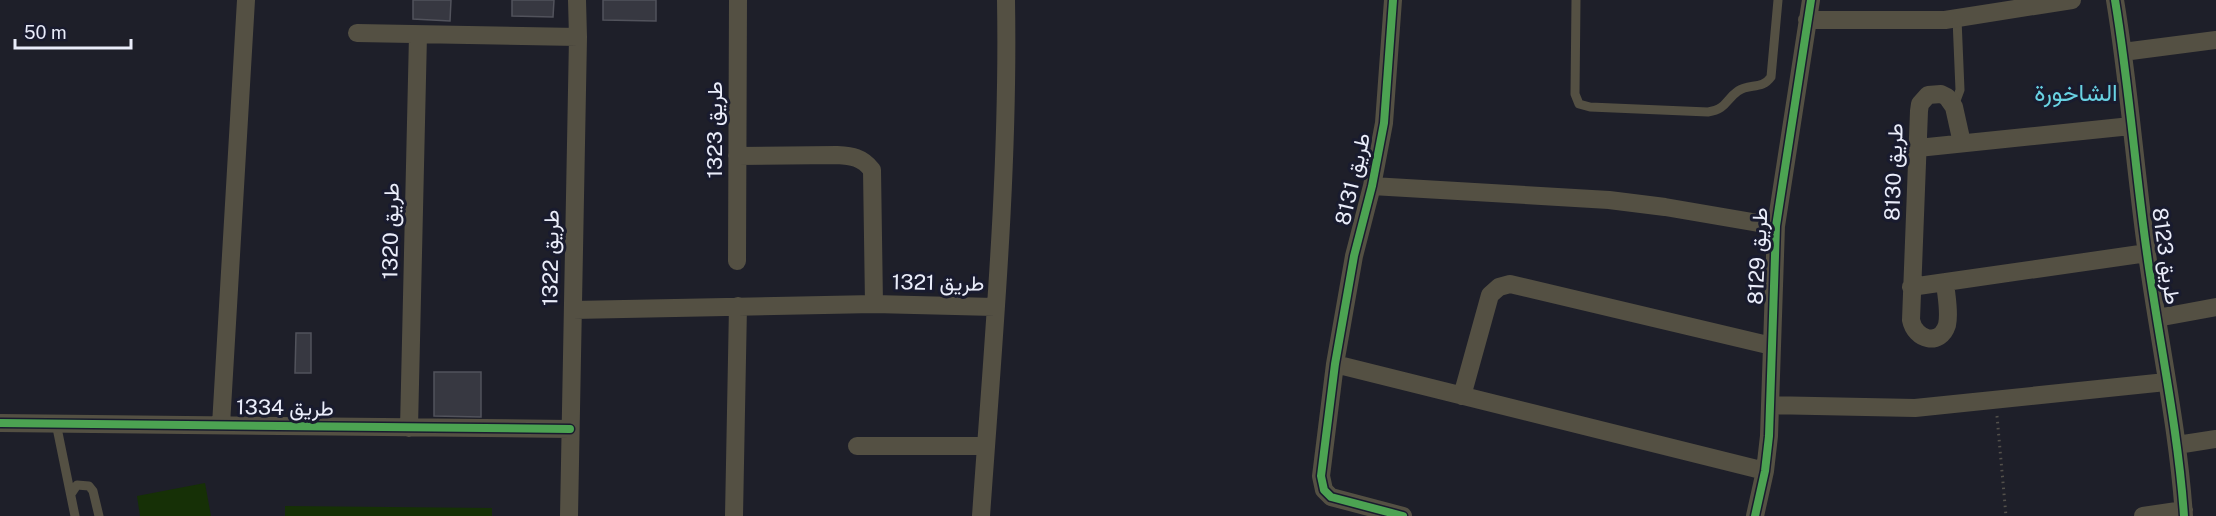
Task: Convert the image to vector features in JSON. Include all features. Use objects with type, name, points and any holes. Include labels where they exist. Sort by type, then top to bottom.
[{"type":"street","points":[[221,425],[246,0]]},
{"type":"street","name":"طريق 1322","points":[[569,516],[577,0]]},
{"type":"street","name":"طريق 1323","points":[[736,261],[738,0]]},
{"type":"street","name":"طريق 1321","points":[[573,310],[874,304],[995,307],[1005,128],[1006,0]]},
{"type":"street","name":"طريق 8131","points":[[1393,0],[1384,123],[1372,186],[1354,256],[1335,364],[1321,476],[1324,490],[1331,496],[1402,516]]},
{"type":"street","name":"طريق 8129","points":[[1755,516],[1765,471],[1770,405],[1776,226],[1811,0]]},
{"type":"street","points":[[1807,20],[1957,20],[2072,0]]},
{"type":"street","name":"طريق 8123","points":[[2115,0],[2147,253],[2177,445],[2184,513]]},
{"type":"street","points":[[357,33],[578,37]]},
{"type":"street","name":"طريق 1320","points":[[409,428],[418,35]]},
{"type":"street","points":[[2123,52],[2216,40]]},
{"type":"street","name":"طريق 8130","points":[[1945,282],[1948,321],[1946,328],[1940,335],[1925,338],[1913,328],[1911,287],[1919,111],[1923,99],[1934,93],[1947,97],[1954,107]]},
{"type":"street","points":[[1954,107],[1962,143]]},
{"type":"street","points":[[1918,148],[2131,126]]},
{"type":"street","points":[[737,156],[837,155],[853,156],[865,161],[872,170],[874,304]]},
{"type":"street","name":"طريق 8131","points":[[1372,186],[1609,200],[1776,226]]},
{"type":"street","points":[[1911,287],[2147,253]]},
{"type":"street","points":[[1462,396],[1490,295],[1499,287],[1510,284],[1772,346]]},
{"type":"street","points":[[734,516],[738,306]]},
{"type":"street","points":[[981,516],[995,307]]},
{"type":"street","points":[[2157,318],[2216,307]]},
{"type":"street","points":[[1335,364],[1765,471]]},
{"type":"street","points":[[1770,405],[1894,408],[2166,382]]},
{"type":"street","name":"طريق 1334","points":[[0,423],[570,429]]},
{"type":"street","points":[[2177,445],[2216,439]]},
{"type":"street","points":[[857,446],[986,446]]},
{"type":"street","points":[[2144,516],[2184,513]]},
{"type":"lane","points":[[1576,0],[1575,94],[1579,104],[1590,107],[1708,112],[1725,106],[1737,91],[1764,84],[1772,76],[1778,0]]},
{"type":"lane","points":[[1954,107],[1960,90],[1957,20]]},
{"type":"lane","points":[[56,423],[75,516]]},
{"type":"lane","points":[[71,494],[77,485],[89,486],[93,491],[99,516]]},
{"type":"path","points":[[1995,400],[2006,516]]},
{"type":"green space","points":[[205,483],[211,516],[140,516],[137,496]]},
{"type":"green space","points":[[285,506],[492,508],[492,516],[285,516]]},
{"type":"building","points":[[413,0],[451,0],[450,21],[413,19]]},
{"type":"building","points":[[512,0],[554,0],[553,17],[512,16]]},
{"type":"building","points":[[603,0],[656,0],[656,21],[603,20]]},
{"type":"building","points":[[296,333],[311,333],[311,373],[295,373]]},
{"type":"building","points":[[434,372],[481,372],[481,417],[434,416]]},
{"type":"cycle path","points":[[1393,0],[1384,123],[1372,186],[1354,256],[1335,364],[1321,476],[1324,490],[1331,497],[1403,516]]},
{"type":"cycle path","points":[[1755,516],[1765,471],[1769,436],[1776,226],[1811,0]]},
{"type":"cycle path","points":[[2115,0],[2147,254],[2173,417],[2184,516]]},
{"type":"cycle path","points":[[0,423],[570,429]]},
{"type":"district","name":"الشاخورة","points":[[2076,93]]}]
